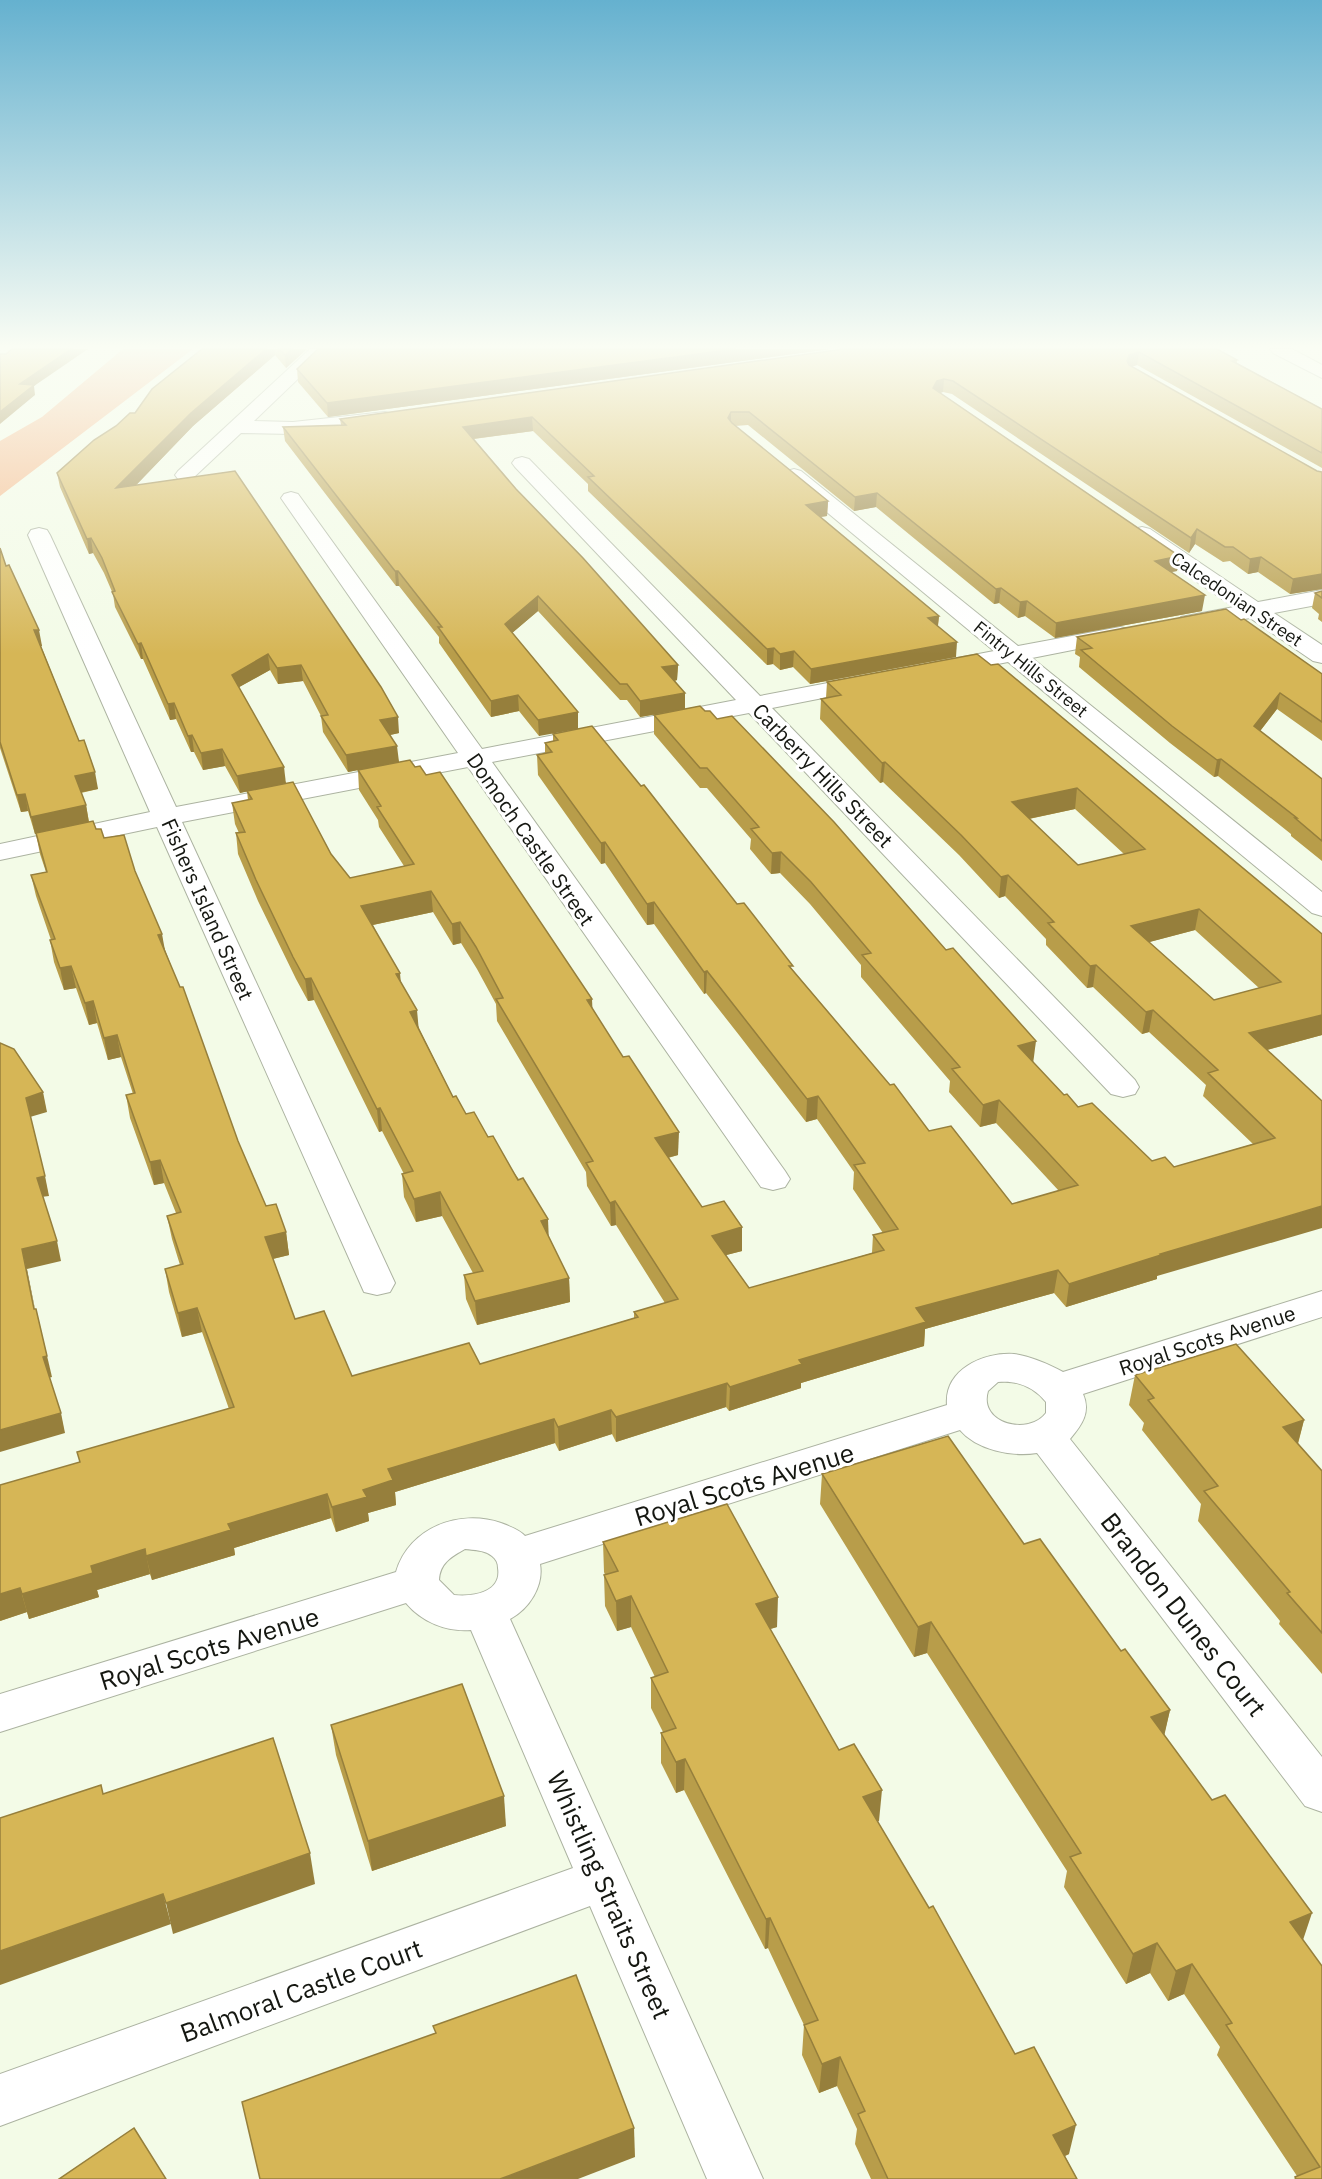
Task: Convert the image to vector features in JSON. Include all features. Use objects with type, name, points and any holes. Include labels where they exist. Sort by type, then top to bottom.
[{"type":"street","points":[[185,475],[211,451]]},
{"type":"street","name":"Fintry Hills Street","points":[[777,461],[1322,907]]},
{"type":"street","name":"Carberry Hills Street","points":[[522,463],[1123,1087]]},
{"type":"street","name":"Domoch Castle Street","points":[[291,498],[773,1179]]},
{"type":"street","name":"Calcedonian Street","points":[[1129,526],[1322,656]]},
{"type":"street","name":"Fishers Island Street","points":[[39,535],[377,1283]]},
{"type":"street","points":[[1245,604],[1322,582]]},
{"type":"street","points":[[0,831],[163,809],[1151,621],[1245,604],[1322,597]]},
{"type":"street","points":[[0,852],[163,809]]},
{"type":"street","name":"Royal Scots Avenue","points":[[1058,1388],[1322,1304]]},
{"type":"street","points":[[999,1368],[1016,1368],[1032,1372],[1046,1378],[1058,1388],[1065,1398],[1064,1420],[1057,1429],[1045,1436],[1032,1439],[1002,1437],[988,1431],[969,1413],[966,1402],[967,1390],[974,1380],[999,1368]]},
{"type":"street","name":"Royal Scots Avenue","points":[[518,1555],[969,1413]]},
{"type":"street","name":"Brandon Dunes Court","points":[[1045,1436],[1322,1792]]},
{"type":"street","points":[[462,1533],[494,1536],[508,1544],[518,1555],[522,1564],[521,1579],[514,1593],[501,1604],[485,1611],[452,1612],[435,1606],[424,1596],[418,1582],[421,1561],[431,1548],[445,1539],[462,1533]]},
{"type":"street","name":"Royal Scots Avenue","points":[[0,1713],[418,1582]]},
{"type":"street","name":"Whistling Straits Street","points":[[485,1611],[735,2179]]},
{"type":"street","name":"Balmoral Castle Court","points":[[0,2100],[603,1879]]},
{"type":"shaded area","points":[[0,451],[59,451],[0,496]]},
{"type":"building","points":[[82,451],[153,451],[116,488],[235,471],[381,687],[398,717],[380,720],[397,746],[346,755],[321,716],[328,715],[301,665],[277,668],[268,654],[232,675],[284,767],[237,776],[222,749],[201,753],[192,735],[188,736],[174,703],[168,704],[141,643],[138,644],[112,592],[115,591],[102,558],[91,538],[87,539],[57,473]]},
{"type":"building","points":[[301,451],[483,451],[678,665],[662,667],[685,693],[640,701],[627,684],[620,684],[538,596],[505,624],[578,712],[538,720],[518,695],[491,701],[438,627],[442,627],[398,571],[395,571]]},
{"type":"building","points":[[567,451],[766,451],[828,501],[806,505],[939,616],[928,618],[957,642],[811,669],[794,651],[780,654],[774,648],[767,649],[588,477],[594,476]]},
{"type":"building","points":[[797,451],[1025,451],[1179,556],[1155,561],[1205,595],[1056,623],[1027,601],[1020,602],[1001,588],[996,589],[877,493],[855,497]]},
{"type":"building","points":[[1059,451],[1281,451],[1322,472],[1322,574],[1293,579],[1261,557],[1250,559],[1233,547],[1225,547],[1197,529],[1191,538]]},
{"type":"building","points":[[0,548],[6,566],[9,565],[39,630],[34,630],[79,741],[84,740],[95,772],[75,776],[86,805],[31,817],[25,794],[17,795],[0,742]]},
{"type":"building","points":[[1322,591],[1322,598],[1315,593]]},
{"type":"building","points":[[1226,609],[1241,620],[1244,619],[1322,674],[1322,722],[1280,693],[1254,726],[1322,779],[1322,841],[1295,818],[1297,818],[1221,759],[1217,760],[1172,726],[1081,650],[1092,648],[1077,637]]},
{"type":"building","points":[[977,654],[991,665],[998,664],[1322,934],[1322,1015],[1249,1033],[1322,1101],[1322,1206],[1160,1254],[1069,1284],[1058,1270],[916,1308],[926,1322],[799,1360],[802,1364],[730,1387],[727,1383],[616,1417],[611,1410],[558,1427],[554,1419],[388,1469],[393,1480],[363,1490],[367,1497],[332,1507],[327,1494],[228,1524],[231,1530],[146,1556],[145,1549],[91,1566],[93,1573],[22,1594],[20,1588],[0,1594],[0,1485],[80,1462],[77,1452],[234,1407],[197,1308],[178,1313],[165,1269],[183,1264],[167,1216],[181,1212],[160,1160],[150,1162],[126,1095],[135,1093],[117,1035],[104,1038],[93,1001],[85,1003],[71,966],[60,968],[50,940],[55,939],[31,875],[47,872],[36,833],[93,821],[96,829],[101,829],[104,838],[124,835],[135,871],[162,934],[158,935],[180,987],[183,987],[238,1141],[266,1206],[276,1204],[286,1232],[265,1237],[295,1319],[324,1311],[352,1376],[469,1343],[480,1364],[638,1317],[634,1312],[678,1299],[615,1201],[610,1203],[586,1163],[593,1161],[496,999],[503,998],[476,947],[460,922],[452,924],[431,891],[361,906],[400,973],[396,974],[417,1010],[410,1012],[453,1097],[456,1096],[466,1114],[474,1112],[488,1137],[493,1136],[518,1180],[523,1178],[548,1219],[541,1221],[569,1278],[475,1301],[464,1275],[483,1271],[440,1192],[414,1199],[402,1174],[413,1171],[380,1108],[377,1109],[311,978],[305,979],[293,957],[256,880],[236,833],[245,832],[232,803],[252,799],[247,791],[293,782],[331,854],[350,878],[414,864],[377,807],[381,806],[358,770],[410,760],[415,767],[420,766],[426,775],[440,772],[592,999],[587,1000],[623,1057],[629,1056],[679,1132],[655,1138],[702,1207],[724,1201],[742,1227],[712,1236],[749,1288],[884,1250],[873,1235],[898,1229],[854,1165],[865,1163],[818,1096],[807,1099],[707,971],[704,972],[654,902],[647,904],[605,842],[601,843],[537,755],[552,752],[545,743],[558,740],[553,734],[592,726],[641,786],[644,785],[737,904],[744,903],[793,966],[789,966],[890,1085],[894,1084],[929,1131],[951,1126],[1012,1204],[1078,1185],[999,1100],[983,1105],[952,1069],[960,1067],[862,955],[871,953],[811,882],[781,852],[772,853],[751,829],[759,827],[707,768],[700,768],[654,715],[700,706],[705,711],[710,711],[717,719],[732,716],[834,822],[946,950],[953,948],[1036,1041],[1018,1046],[1064,1095],[1067,1094],[1078,1107],[1092,1103],[1152,1161],[1165,1157],[1174,1167],[1275,1138],[1208,1073],[1218,1070],[1153,1010],[1146,1012],[1096,965],[1090,966],[1048,923],[1054,922],[1008,875],[1001,877],[885,762],[882,763],[821,699],[841,695],[827,682]],"holes":[[[1077,788],[1145,849],[1078,865],[1012,802]],[[1199,909],[1281,982],[1214,1000],[1131,926]]]},
{"type":"building","points":[[0,1043],[14,1049],[43,1092],[26,1098],[45,1176],[37,1178],[57,1241],[22,1249],[34,1309],[36,1309],[47,1356],[43,1357],[61,1413],[0,1430]]},
{"type":"building","points":[[1236,1344],[1304,1420],[1283,1427],[1322,1471],[1322,1633],[1204,1491],[1218,1486],[1148,1400],[1154,1398],[1135,1375]]},
{"type":"building","points":[[948,1436],[1024,1544],[1040,1539],[1121,1651],[1125,1649],[1170,1710],[1151,1717],[1212,1800],[1225,1795],[1312,1913],[1290,1922],[1322,1966],[1322,2179],[1296,2179],[1295,2177],[1320,2167],[1226,2025],[1232,2023],[1192,1964],[1176,1971],[1157,1943],[1133,1954],[1070,1857],[1081,1853],[931,1622],[918,1627],[822,1474]]},
{"type":"building","points":[[727,1504],[778,1597],[756,1604],[839,1750],[854,1744],[882,1790],[863,1797],[929,1908],[933,1906],[1015,2054],[1034,2047],[1076,2125],[1053,2135],[1077,2179],[888,2179],[858,2114],[865,2111],[840,2057],[822,2064],[804,2025],[818,2020],[770,1918],[766,1919],[685,1759],[676,1762],[661,1733],[676,1728],[651,1678],[668,1672],[631,1596],[616,1601],[604,1575],[618,1571],[603,1542]]},
{"type":"building","points":[[462,1684],[504,1796],[368,1841],[331,1725]]},
{"type":"building","points":[[273,1738],[310,1853],[166,1903],[163,1894],[0,1951],[0,1818],[101,1785],[103,1794]]},
{"type":"building","points":[[576,1975],[634,2128],[500,2179],[260,2179],[242,2102],[436,2033],[433,2026]]},
{"type":"building","points":[[134,2128],[166,2179],[59,2179]]}]
